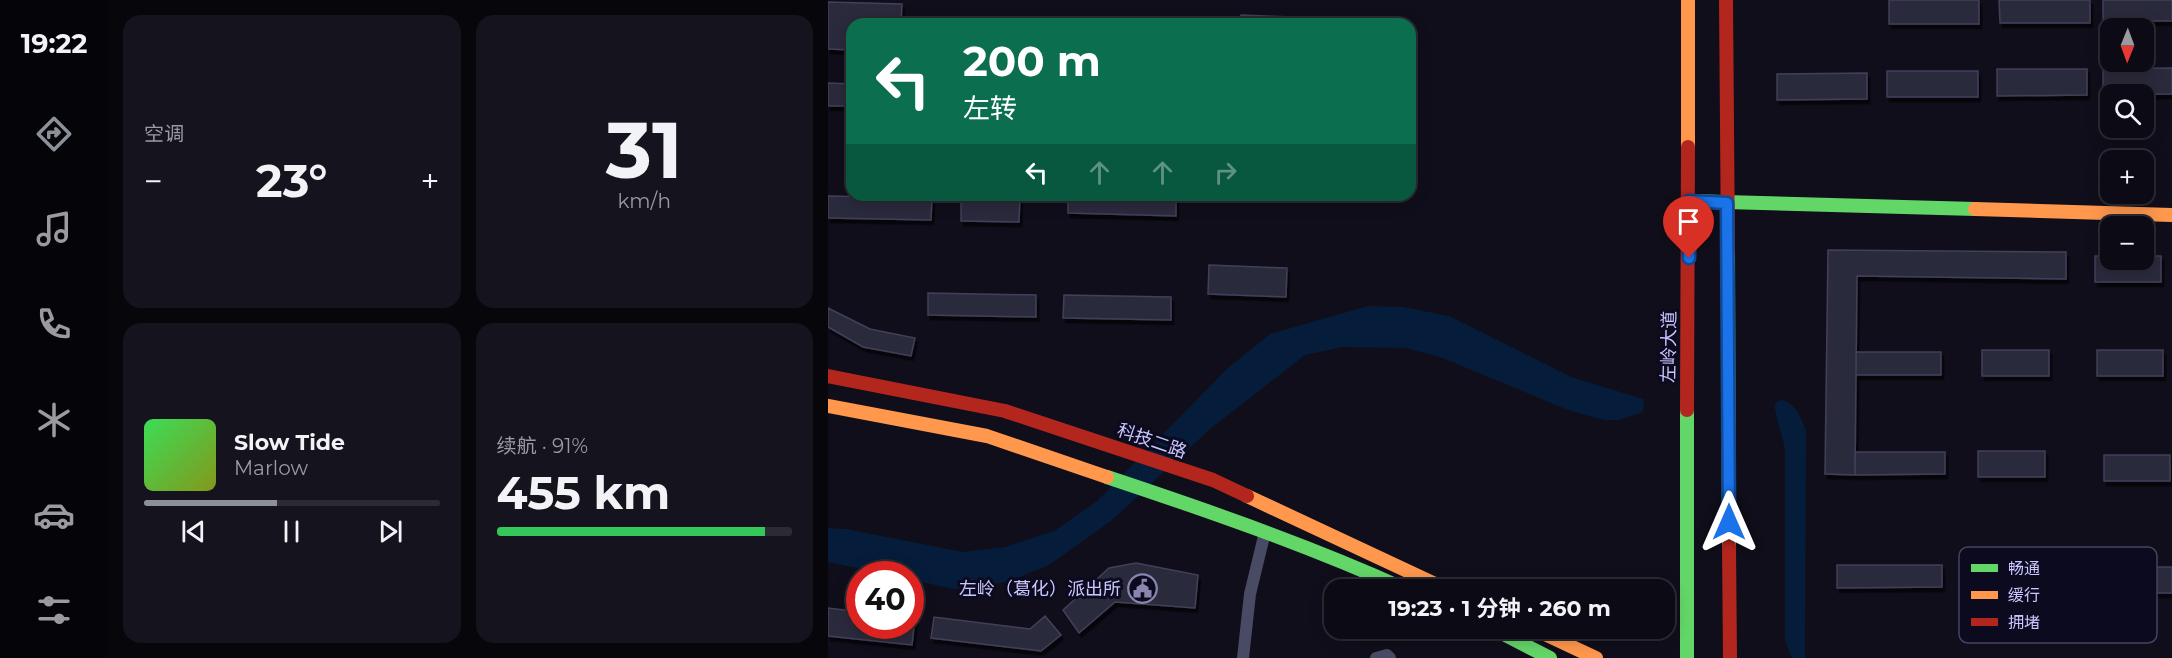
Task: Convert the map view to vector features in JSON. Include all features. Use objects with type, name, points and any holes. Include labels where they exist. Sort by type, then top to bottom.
[{"type":"street","name":"左岭大道","points":[[1687,658],[1685,477],[1689,201],[1688,0]]},
{"type":"street","points":[[1726,0],[1730,658]]},
{"type":"street","points":[[1689,201],[2172,215]]},
{"type":"street","name":"科技二路","points":[[828,376],[1005,411],[1214,480],[1425,579]]},
{"type":"street","points":[[828,406],[987,436],[1265,532],[1380,579]]},
{"type":"street","points":[[1243,658],[1251,594],[1265,532]]},
{"type":"street","points":[[1513,639],[1550,658]]},
{"type":"street","points":[[1555,639],[1596,658]]},
{"type":"street","points":[[1376,658],[1387,655],[1390,658]]},
{"type":"water","points":[[1368,306],[1403,307],[1449,316],[1571,377],[1643,399],[1644,407],[1642,412],[1635,415],[1618,420],[1604,420],[1568,410],[1440,357],[1405,348],[1342,347],[1305,355],[1210,429],[1111,521],[1049,565],[1007,582],[955,589],[924,583],[924,561],[846,561],[846,566],[828,562],[828,528],[846,529],[963,552],[1005,547],[1054,531],[1097,501],[1229,367],[1270,334]]},
{"type":"water","points":[[1781,400],[1794,407],[1806,430],[1805,658],[1792,658],[1785,641],[1785,450],[1775,408],[1775,403]]},
{"type":"building","points":[[1889,0],[1979,0],[1979,24],[1889,24]]},
{"type":"building","points":[[1999,0],[2090,0],[2090,23],[2000,23]]},
{"type":"building","points":[[2103,0],[2172,0],[2172,21],[2154,21],[2154,18],[2103,18]]},
{"type":"building","points":[[828,2],[902,4],[901,18],[846,18],[846,50],[828,49]]},
{"type":"building","points":[[1241,15],[1319,18],[1241,18]]},
{"type":"building","points":[[2154,68],[2172,68],[2172,94],[2154,94],[2154,84],[2103,84],[2103,72],[2154,72]]},
{"type":"building","points":[[1997,69],[2087,69],[2087,95],[1997,96]]},
{"type":"building","points":[[1887,71],[1978,71],[1978,97],[1887,97]]},
{"type":"building","points":[[1867,73],[1867,99],[1777,100],[1777,74]]},
{"type":"building","points":[[828,83],[846,84],[846,106],[828,106]]},
{"type":"building","points":[[828,196],[846,196],[846,201],[932,201],[931,220],[828,218]]},
{"type":"building","points":[[961,201],[1020,201],[1019,222],[961,221]]},
{"type":"building","points":[[1068,201],[1176,201],[1176,216],[1068,213]]},
{"type":"building","points":[[1828,250],[2066,252],[2066,279],[1857,276],[1855,475],[1825,474]]},
{"type":"building","points":[[2095,256],[2100,256],[2100,270],[2154,270],[2154,256],[2161,256],[2161,282],[2095,282]]},
{"type":"building","points":[[1209,265],[1287,268],[1286,297],[1208,294]]},
{"type":"building","points":[[928,293],[1036,295],[1036,317],[928,315]]},
{"type":"building","points":[[1064,295],[1171,297],[1171,320],[1063,318]]},
{"type":"building","points":[[828,308],[870,329],[915,338],[911,356],[863,347],[828,327]]},
{"type":"building","points":[[1982,350],[2049,350],[2049,376],[1982,376]]},
{"type":"building","points":[[2097,350],[2163,350],[2163,376],[2097,376]]},
{"type":"building","points":[[1856,352],[1941,352],[1941,375],[1856,375]]},
{"type":"building","points":[[1978,451],[2045,451],[2045,477],[1978,477]]},
{"type":"building","points":[[1855,452],[1945,452],[1945,474],[1855,475]]},
{"type":"building","points":[[2104,455],[2170,455],[2170,481],[2104,481]]},
{"type":"building","name":"左岭（葛化）派出所","points":[[1136,563],[1198,575],[1195,608],[1115,602],[1079,633],[1063,610],[1109,568]]},
{"type":"building","points":[[1837,565],[1942,565],[1942,587],[1837,588]]},
{"type":"building","points":[[2157,567],[2172,567],[2172,593],[2157,593]]},
{"type":"building","points":[[828,608],[846,610],[846,638],[828,636]]},
{"type":"building","points":[[1045,616],[1061,635],[1041,651],[931,638],[934,617],[1030,629]]},
{"type":"building","points":[[856,639],[913,639],[912,645]]},
{"type":"traffic: fast","points":[[1689,201],[1975,209]]},
{"type":"traffic: fast","points":[[1728,251],[1729,546]]},
{"type":"traffic: fast","points":[[1687,410],[1687,658]]},
{"type":"traffic: fast","points":[[1107,477],[1259,530],[1381,579]]},
{"type":"traffic: fast","points":[[1513,639],[1550,658]]},
{"type":"traffic: slow","points":[[1688,0],[1688,147]]},
{"type":"traffic: slow","points":[[1975,209],[2172,215]]},
{"type":"traffic: slow","points":[[828,406],[987,436],[1107,477]]},
{"type":"traffic: slow","points":[[1247,496],[1424,579]]},
{"type":"traffic: slow","points":[[1555,639],[1596,658]]},
{"type":"traffic: jam","points":[[1726,0],[1728,251]]},
{"type":"traffic: jam","points":[[1687,410],[1688,147]]},
{"type":"traffic: jam","points":[[828,376],[1005,411],[1213,480],[1247,496]]},
{"type":"traffic: jam","points":[[1729,546],[1730,658]]},
{"type":"place","name":"左岭（葛化）派出所","points":[[1142,589]]},
{"type":"route","points":[[1689,258],[1689,201],[1727,203],[1729,522]]}]
